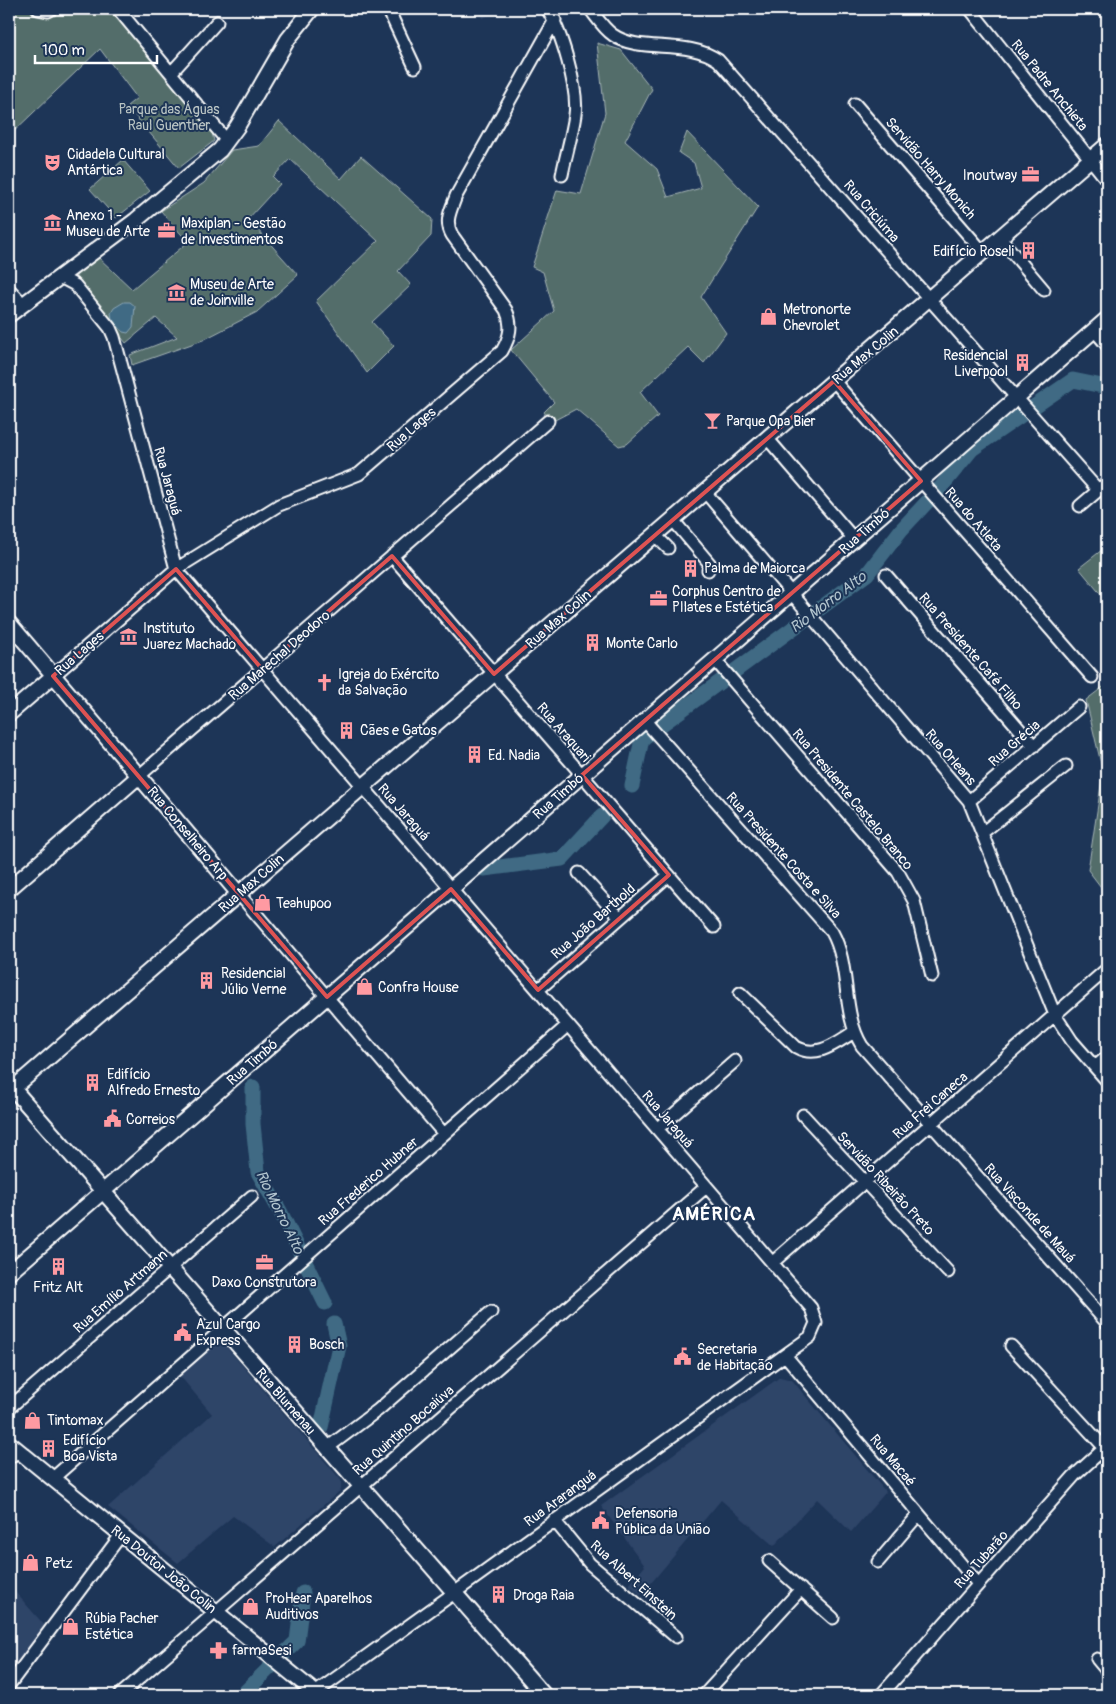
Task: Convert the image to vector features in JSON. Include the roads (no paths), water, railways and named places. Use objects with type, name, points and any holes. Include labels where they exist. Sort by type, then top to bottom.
[{"type":"main road","points":[[9,315],[136,220],[227,141],[288,39],[312,9]]},
{"type":"main road","name":"Rua Max Colin","points":[[10,1088],[239,894],[1107,145]]},
{"type":"main road","name":"Rua Timbó","points":[[9,1273],[582,775],[647,724],[718,664],[791,594],[1020,401],[1107,319]]},
{"type":"main road","name":"Rua Conselheiro Arp","points":[[9,623],[239,894]]},
{"type":"main road","name":"Rua Lages","points":[[9,714],[54,676]]},
{"type":"main road","name":"Rua Marechal Deodoro","points":[[9,889],[139,776]]},
{"type":"main road","name":"Rua Blumenau","points":[[10,1088],[103,1191],[544,1695]]},
{"type":"main road","name":"Rua Doutor João Colin","points":[[12,1451],[52,1479],[316,1694]]},
{"type":"street","points":[[38,9],[52,9]]},
{"type":"street","points":[[118,9],[227,141]]},
{"type":"street","points":[[388,9],[415,67]]},
{"type":"street","points":[[547,9],[555,20],[564,45],[576,104],[562,175]]},
{"type":"street","name":"Rua Criciúma","points":[[590,9],[607,30],[620,39],[631,42],[694,48],[718,60],[1033,416],[1103,487]]},
{"type":"street","name":"Rua Padre Anchieta","points":[[970,9],[1107,180]]},
{"type":"street","name":"Rua Lages","points":[[54,676],[176,569],[279,505],[359,474],[502,351],[510,330],[510,319],[506,310],[452,235],[448,228],[448,219],[456,196],[555,20]]},
{"type":"street","points":[[171,73],[217,22]]},
{"type":"street","name":"Servidão Harry Monich","points":[[855,104],[983,252]]},
{"type":"street","points":[[1000,238],[1044,290]]},
{"type":"street","name":"Rua Jaraguá","points":[[60,277],[75,284],[110,328],[114,337],[176,569],[811,1308],[816,1323]]},
{"type":"street","points":[[9,289],[23,304]]},
{"type":"street","points":[[1094,330],[1107,345]]},
{"type":"street","name":"Rua do Atleta","points":[[834,381],[1092,677]]},
{"type":"street","name":"Rua Marechal Deodoro","points":[[139,776],[548,421]]},
{"type":"street","points":[[767,438],[854,539]]},
{"type":"street","points":[[1080,506],[1103,487]]},
{"type":"street","name":"Rua Orleans","points":[[705,492],[969,801],[1055,1015],[1072,1041],[1102,1071]]},
{"type":"street","points":[[673,520],[710,564],[708,570]]},
{"type":"street","points":[[655,535],[668,548]]},
{"type":"street","name":"Rua Araquari","points":[[392,556],[714,928]]},
{"type":"street","name":"Rua Presidente Café Filho","points":[[886,575],[1034,746]]},
{"type":"street","name":"Rua Presidente Castelo Branco","points":[[718,664],[898,872],[914,901],[932,976]]},
{"type":"street","name":"Rua Grécia","points":[[969,801],[1079,707]]},
{"type":"street","name":"Rua Presidente Costa e Silva","points":[[647,724],[832,932],[839,948],[854,1032],[862,1046],[930,1124]]},
{"type":"street","points":[[982,833],[1066,766]]},
{"type":"street","points":[[579,873],[620,918]]},
{"type":"street","name":"Rua João Barthold","points":[[538,990],[668,875]]},
{"type":"street","name":"Rua Conselheiro Arp","points":[[239,894],[444,1134]]},
{"type":"street","name":"Rua Frei Caneca","points":[[772,1263],[1107,969]]},
{"type":"street","points":[[740,993],[796,1047],[804,1052],[823,1050],[854,1032]]},
{"type":"street","name":"Rua Frederico Hubner","points":[[52,1479],[568,1025]]},
{"type":"street","points":[[1102,1071],[1107,1057]]},
{"type":"street","points":[[657,1129],[735,1061]]},
{"type":"street","name":"Servidão Ribeirão Preto","points":[[803,1116],[948,1272]]},
{"type":"street","name":"Rua Visconde de Mauá","points":[[930,1124],[1107,1323]]},
{"type":"street","name":"Rua Quintino Bocaiúva","points":[[120,1695],[706,1187]]},
{"type":"street","name":"Rua Emílio Artmann","points":[[9,1408],[252,1196]]},
{"type":"street","points":[[327,1448],[378,1410],[491,1312]]},
{"type":"street","name":"Rua Araranguá","points":[[316,1694],[454,1592],[810,1337],[816,1323]]},
{"type":"street","points":[[1011,1346],[1106,1446]]},
{"type":"street","name":"Rua Macaé","points":[[785,1355],[978,1584]]},
{"type":"street","name":"Rua Tubarão","points":[[880,1695],[1074,1476],[1106,1446]]},
{"type":"street","points":[[878,1562],[919,1514]]},
{"type":"street","name":"Rua Albert Einstein","points":[[554,1520],[590,1564],[676,1637]]},
{"type":"street","points":[[9,1685],[121,1535]]},
{"type":"street","points":[[770,1561],[833,1618]]},
{"type":"street","points":[[704,1695],[801,1589]]},
{"type":"street","points":[[1097,1659],[1107,1670]]},
{"type":"waterway","name":"Rio Morro Alto","points":[[632,786],[642,739],[867,574],[901,530],[941,487],[972,449],[1073,380],[1107,387]]},
{"type":"waterway","name":"Rio Morro Alto","points":[[484,869],[562,859],[602,816]]},
{"type":"waterway","name":"Rio Morro Alto","points":[[253,1087],[253,1124],[258,1172],[281,1213],[325,1303]]},
{"type":"waterway","name":"Rio Morro Alto","points":[[321,1427],[339,1346],[334,1324]]},
{"type":"waterway","name":"Rio Morro Alto","points":[[242,1695],[297,1641],[303,1593]]},
{"type":"place","name":"Cidadela Cultural Antártica","points":[[53,162]]},
{"type":"place","name":"Inoutway","points":[[1031,175]]},
{"type":"place","name":"Anexo 1 - Museu de Arte","points":[[52,223]]},
{"type":"place","name":"Maxiplan - Gestão de Investimentos","points":[[167,231]]},
{"type":"place","name":"Edifício Roseli","points":[[1028,251]]},
{"type":"place","name":"Museu de Arte de Joinville","points":[[176,292]]},
{"type":"place","name":"Metronorte Chevrolet","points":[[769,317]]},
{"type":"place","name":"Residencial Liverpool","points":[[1022,363]]},
{"type":"place","name":"Parque Opa Bier","points":[[712,421]]},
{"type":"place","name":"Palma de Maiorca","points":[[690,568]]},
{"type":"place","name":"Corphus Centro de PIlates e Estética","points":[[658,599]]},
{"type":"place","name":"Instituto Juarez Machado","points":[[129,636]]},
{"type":"place","name":"Monte Carlo","points":[[592,643]]},
{"type":"place","name":"Igreja do Exército da Salvação","points":[[324,682]]},
{"type":"place","name":"Cães e Gatos","points":[[346,730]]},
{"type":"place","name":"Ed. Nadia","points":[[474,755]]},
{"type":"place","name":"Teahupoo","points":[[262,903]]},
{"type":"place","name":"Residencial Júlio Verne","points":[[207,981]]},
{"type":"place","name":"Confra House","points":[[364,987]]},
{"type":"place","name":"Edifício Alfredo Ernesto","points":[[93,1082]]},
{"type":"place","name":"Correios","points":[[112,1119]]},
{"type":"place","name":"Daxo Construtora","points":[[264,1262]]},
{"type":"place","name":"Fritz Alt","points":[[58,1267]]},
{"type":"place","name":"Azul Cargo Express","points":[[182,1332]]},
{"type":"place","name":"Bosch","points":[[295,1344]]},
{"type":"place","name":"Secretaria de Habitação","points":[[683,1357]]},
{"type":"place","name":"Tintomax","points":[[33,1420]]},
{"type":"place","name":"Edifício Boa Vista","points":[[49,1448]]},
{"type":"place","name":"Defensoria Pública da União","points":[[601,1521]]},
{"type":"place","name":"Petz","points":[[31,1563]]},
{"type":"place","name":"Droga Raia","points":[[499,1595]]},
{"type":"place","name":"ProHear Aparelhos Auditivos","points":[[251,1606]]},
{"type":"place","name":"Rúbia Pacher Estética","points":[[71,1626]]},
{"type":"place","name":"farmaSesi","points":[[218,1650]]},
{"type":"district","name":"AMÉRICA","points":[[714,1213]]},
{"type":"park label","name":"Parque das Águas Raul Guenther","points":[[169,118]]}]
